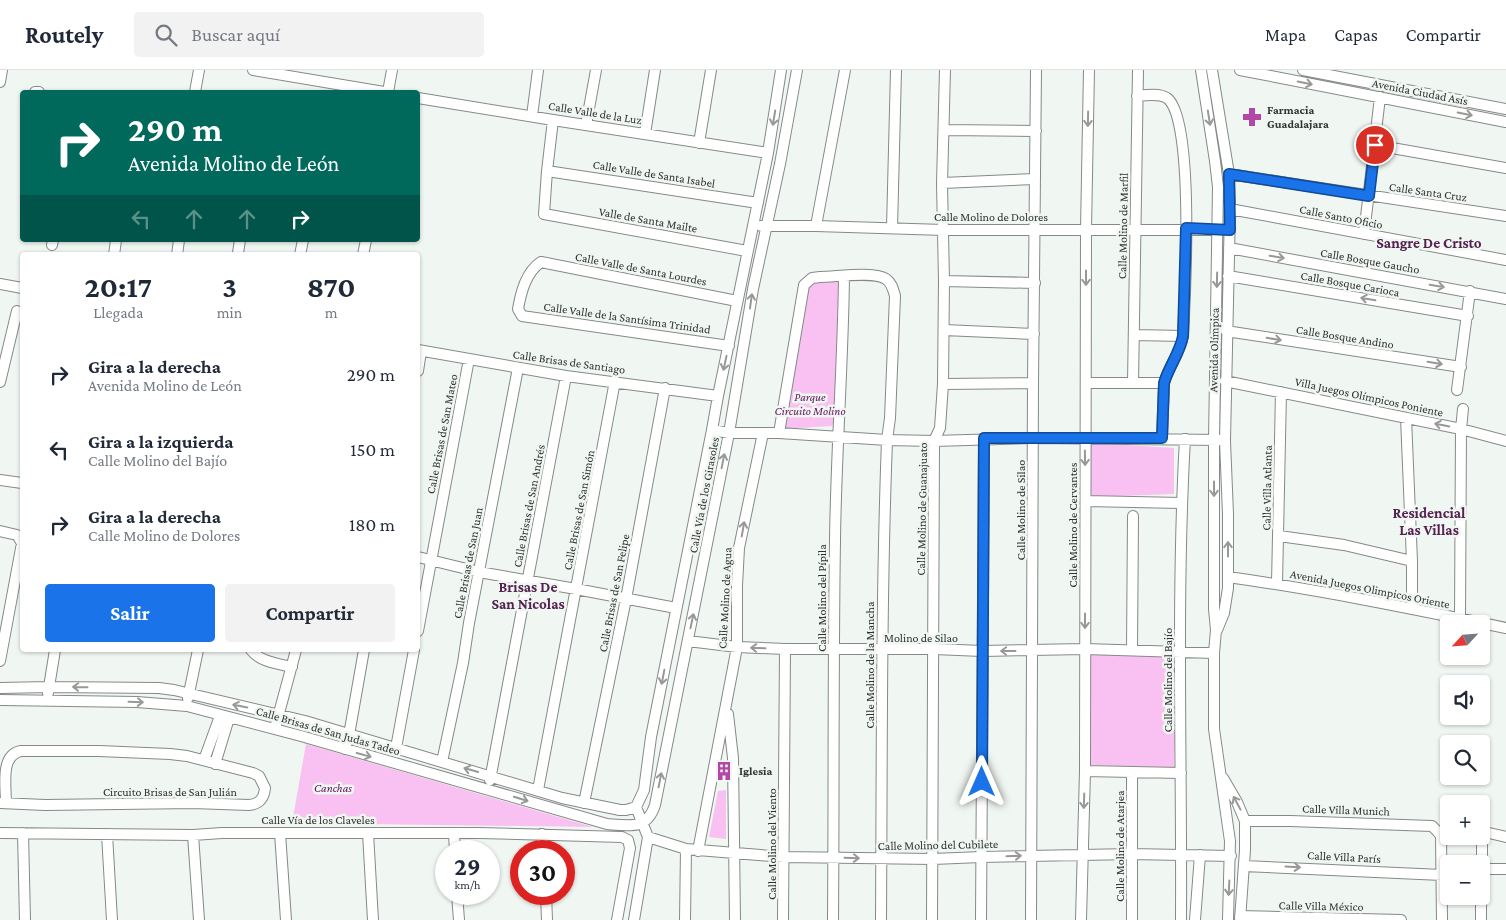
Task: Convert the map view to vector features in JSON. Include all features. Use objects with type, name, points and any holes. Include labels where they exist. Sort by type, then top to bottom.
[{"type":"street","points":[[0,82],[2,70]]},
{"type":"street","points":[[195,90],[199,70]]},
{"type":"street","points":[[253,70],[374,90]]},
{"type":"street","points":[[387,90],[392,70]]},
{"type":"street","points":[[532,116],[538,70]]},
{"type":"street","points":[[586,125],[596,70]]},
{"type":"street","points":[[645,134],[655,70]]},
{"type":"street","points":[[699,143],[711,70]]},
{"type":"street","name":"Calle Vía de los Girasoles","points":[[636,808],[644,790],[651,737],[737,300],[768,153],[781,70]]},
{"type":"street","name":"Calle Vía de los Girasoles","points":[[642,823],[650,818],[655,805],[729,433],[753,289],[797,70]]},
{"type":"street","points":[[816,226],[845,70]]},
{"type":"street","points":[[892,228],[896,70]]},
{"type":"street","name":"Calle Molino de Guanajuato","points":[[932,920],[934,441],[940,428],[943,384],[944,230],[942,183],[945,70]]},
{"type":"street","name":"Calle Molino de Silao","points":[[1032,920],[1033,383],[1036,70]]},
{"type":"street","name":"Calle Molino de Cervantes","points":[[1081,920],[1084,771],[1086,230],[1089,70]]},
{"type":"street","name":"Calle Molino de Marfil","points":[[1133,383],[1138,70]]},
{"type":"street","name":"Avenida Olímpica","points":[[1201,70],[1216,161],[1218,188],[1214,440],[1214,610],[1216,630],[1214,653],[1214,729],[1219,771],[1228,819],[1231,856],[1228,920]]},
{"type":"street","name":"Avenida Olímpica","points":[[1212,70],[1229,174],[1230,209],[1225,441],[1228,514],[1228,588],[1224,612],[1216,630]]},
{"type":"street","name":"Avenida Ciudad Asís","points":[[1240,70],[1506,122]]},
{"type":"street","points":[[1302,70],[1362,75],[1506,109]]},
{"type":"street","points":[[1137,96],[1161,96],[1167,98],[1175,108],[1184,161],[1186,228],[1183,336],[1180,350],[1166,375],[1164,383],[1162,438]]},
{"type":"street","name":"Calle Valle de la Luz","points":[[420,98],[768,153]]},
{"type":"street","points":[[1364,234],[1380,98]]},
{"type":"street","points":[[547,170],[553,120]]},
{"type":"street","points":[[944,130],[1036,131]]},
{"type":"street","points":[[1375,145],[1506,168]]},
{"type":"street","name":"Calle Valle de Santa Isabel","points":[[547,170],[758,203]]},
{"type":"street","name":"Valle de Santa Mailte","points":[[547,170],[544,214],[747,251]]},
{"type":"street","name":"Calle Santa Cruz","points":[[1229,174],[1506,216]]},
{"type":"street","points":[[942,183],[1035,179]]},
{"type":"street","name":"Calle Santo Oficio","points":[[1230,209],[1506,260]]},
{"type":"street","name":"Calle Molino de Dolores","points":[[753,225],[944,230],[1186,228],[1230,230]]},
{"type":"street","name":"Calle Bosque Gaucho","points":[[1230,248],[1506,299]]},
{"type":"street","name":"Calle Valle de Santa Lourdes","points":[[522,316],[518,309],[520,295],[534,267],[540,262],[737,300]]},
{"type":"street","name":"Calle Molino de la Mancha","points":[[779,433],[804,285],[812,278],[844,276],[880,276],[888,280],[893,288],[894,296],[882,588],[884,650],[881,920]]},
{"type":"street","name":"Calle Molino del Pípila","points":[[833,920],[834,650],[838,437],[843,353],[844,276]]},
{"type":"street","name":"Calle Bosque Carioca","points":[[1228,276],[1468,316]]},
{"type":"street","points":[[944,281],[1035,283]]},
{"type":"street","points":[[0,284],[20,288]]},
{"type":"street","points":[[1457,390],[1470,291]]},
{"type":"street","points":[[0,382],[16,310]]},
{"type":"street","name":"Calle Valle de la Santísima Trinidad","points":[[522,316],[729,346]]},
{"type":"street","points":[[944,330],[1034,334]]},
{"type":"street","name":"Calle Bosque Andino","points":[[1226,331],[1460,367]]},
{"type":"street","points":[[1134,335],[1183,336]]},
{"type":"street","name":"Calle Brisas de Santiago","points":[[420,351],[566,376],[718,396]]},
{"type":"street","name":"Calle Brisas de San Mateo","points":[[420,620],[469,359]]},
{"type":"street","name":"Calle Brisas de San Juan","points":[[442,762],[463,662],[518,368]]},
{"type":"street","name":"Calle Brisas de San Andrés","points":[[488,789],[566,376]]},
{"type":"street","name":"Villa Juegos Olímpicos Poniente","points":[[1226,381],[1461,429],[1506,441]]},
{"type":"street","name":"Calle Brisas de San Simón","points":[[538,790],[615,382]]},
{"type":"street","points":[[943,384],[1033,383]]},
{"type":"street","points":[[1086,383],[1164,383]]},
{"type":"street","name":"Calle Brisas de San Felipe","points":[[584,803],[626,599],[665,388]]},
{"type":"street","name":"Calle Villa Atlanta","points":[[1277,584],[1281,392]]},
{"type":"street","points":[[1460,615],[1461,429],[1463,409]]},
{"type":"street","points":[[1406,418],[1412,608]]},
{"type":"street","points":[[712,430],[729,433],[779,433],[887,440],[1162,438],[1225,441]]},
{"type":"street","name":"Calle Molino de Agua","points":[[698,851],[737,647],[739,548],[763,433]]},
{"type":"street","points":[[981,920],[984,438]]},
{"type":"street","name":"Calle Molino del Bajío","points":[[1180,920],[1181,502],[1184,439]]},
{"type":"street","points":[[0,480],[20,483]]},
{"type":"street","points":[[1086,501],[1181,502]]},
{"type":"street","points":[[1132,650],[1133,516]]},
{"type":"street","points":[[0,531],[17,535],[20,540]]},
{"type":"street","points":[[1279,536],[1344,545],[1412,561]]},
{"type":"street","points":[[0,661],[20,554]]},
{"type":"street","points":[[420,558],[479,572],[576,588],[676,608]]},
{"type":"street","name":"Avenida Juegos Olimpicos Oriente","points":[[1228,577],[1277,584],[1443,615]]},
{"type":"street","name":"Avenida Juegos Olimpicos Oriente","points":[[1490,625],[1506,628]]},
{"type":"street","name":"Molino de Silao","points":[[688,641],[737,647],[785,649],[934,649],[982,651],[1085,649],[1214,653]]},
{"type":"street","name":"Calle Molino del Viento","points":[[783,920],[785,649]]},
{"type":"street","points":[[48,701],[55,652]]},
{"type":"street","points":[[187,706],[198,652]]},
{"type":"street","points":[[252,652],[263,659],[292,667]]},
{"type":"street","points":[[274,728],[296,652]]},
{"type":"street","points":[[345,750],[364,652]]},
{"type":"street","points":[[396,748],[414,652]]},
{"type":"street","name":"Calle Brisas de San Judas Tadeo","points":[[0,688],[159,688],[189,693],[210,700],[305,721],[584,803],[620,810],[636,808]]},
{"type":"street","name":"Calle Brisas de San Judas Tadeo","points":[[0,700],[137,702],[187,706],[274,728],[345,750],[608,824],[629,826],[642,823]]},
{"type":"street","name":"Calle Molino de Agua","points":[[726,706],[732,758],[735,854],[734,920]]},
{"type":"street","points":[[204,760],[225,717]]},
{"type":"street","points":[[215,764],[225,717]]},
{"type":"street","points":[[301,736],[305,721]]},
{"type":"street","name":"Circuito Brisas de San Julián","points":[[99,751],[158,753],[187,756],[215,764],[259,776],[265,788],[260,801],[249,805],[193,803],[45,805],[3,803],[6,762],[16,752],[99,751]]},
{"type":"street","points":[[1084,771],[1181,773]]},
{"type":"street","name":"Avenida Olímpica","points":[[1219,771],[1237,802],[1245,821],[1240,918]]},
{"type":"street","name":"Calle Molino de Atarjea","points":[[1132,773],[1132,920]]},
{"type":"street","points":[[634,920],[648,837],[636,808]]},
{"type":"street","name":"Calle Villa Munich","points":[[1245,821],[1290,820],[1426,825],[1435,828],[1441,836],[1441,855]]},
{"type":"street","points":[[368,832],[373,920]]},
{"type":"street","name":"Calle Vía de los Claveles","points":[[0,833],[193,835],[222,833],[368,832],[542,834],[622,838],[628,840],[630,848],[617,920]]},
{"type":"street","points":[[23,833],[25,920]]},
{"type":"street","points":[[107,834],[112,920]]},
{"type":"street","points":[[280,834],[286,920]]},
{"type":"street","points":[[454,834],[454,840]]},
{"type":"street","points":[[542,834],[542,840]]},
{"type":"street","points":[[1490,834],[1506,837]]},
{"type":"street","points":[[193,835],[199,920]]},
{"type":"street","name":"Calle Molino del Cubilete","points":[[648,837],[698,851],[784,857],[933,860],[1032,855],[1132,854],[1231,856]]},
{"type":"street","points":[[685,920],[686,849]]},
{"type":"street","points":[[1195,920],[1200,856]]},
{"type":"street","name":"Calle Villa París","points":[[1244,866],[1440,875]]},
{"type":"street","points":[[1490,869],[1506,870]]},
{"type":"street","points":[[458,905],[459,920]]},
{"type":"street","points":[[546,905],[547,920]]},
{"type":"street","points":[[1442,905],[1442,920]]},
{"type":"street","points":[[1481,905],[1482,920]]},
{"type":"street","name":"Calle Villa México","points":[[1240,918],[1400,920]]},
{"type":"green space","name":"Parque Circuito Molino","points":[[810,280],[839,282],[834,421],[832,426],[782,429]]},
{"type":"green space","points":[[1091,443],[1174,448],[1174,494],[1091,497]]},
{"type":"green space","points":[[1090,652],[1177,654],[1174,768],[1088,765]]},
{"type":"green space","name":"Canchas","points":[[306,744],[593,827],[292,823]]},
{"type":"green space","points":[[726,790],[726,839],[709,837],[718,791]]},
{"type":"place","name":"Farmacia Guadalajara","points":[[1252,117]]},
{"type":"place","name":"Iglesia","points":[[724,771]]},
{"type":"district","name":"Sangre De Cristo","points":[[1429,243]]},
{"type":"district","name":"Residencial Las Villas","points":[[1429,522]]},
{"type":"district","name":"Brisas De San Nicolas","points":[[528,596]]},
{"type":"route","points":[[982,782],[984,438],[1162,438],[1164,383],[1166,375],[1180,350],[1183,336],[1186,228],[1230,230],[1229,174],[1369,196],[1375,145]]}]
